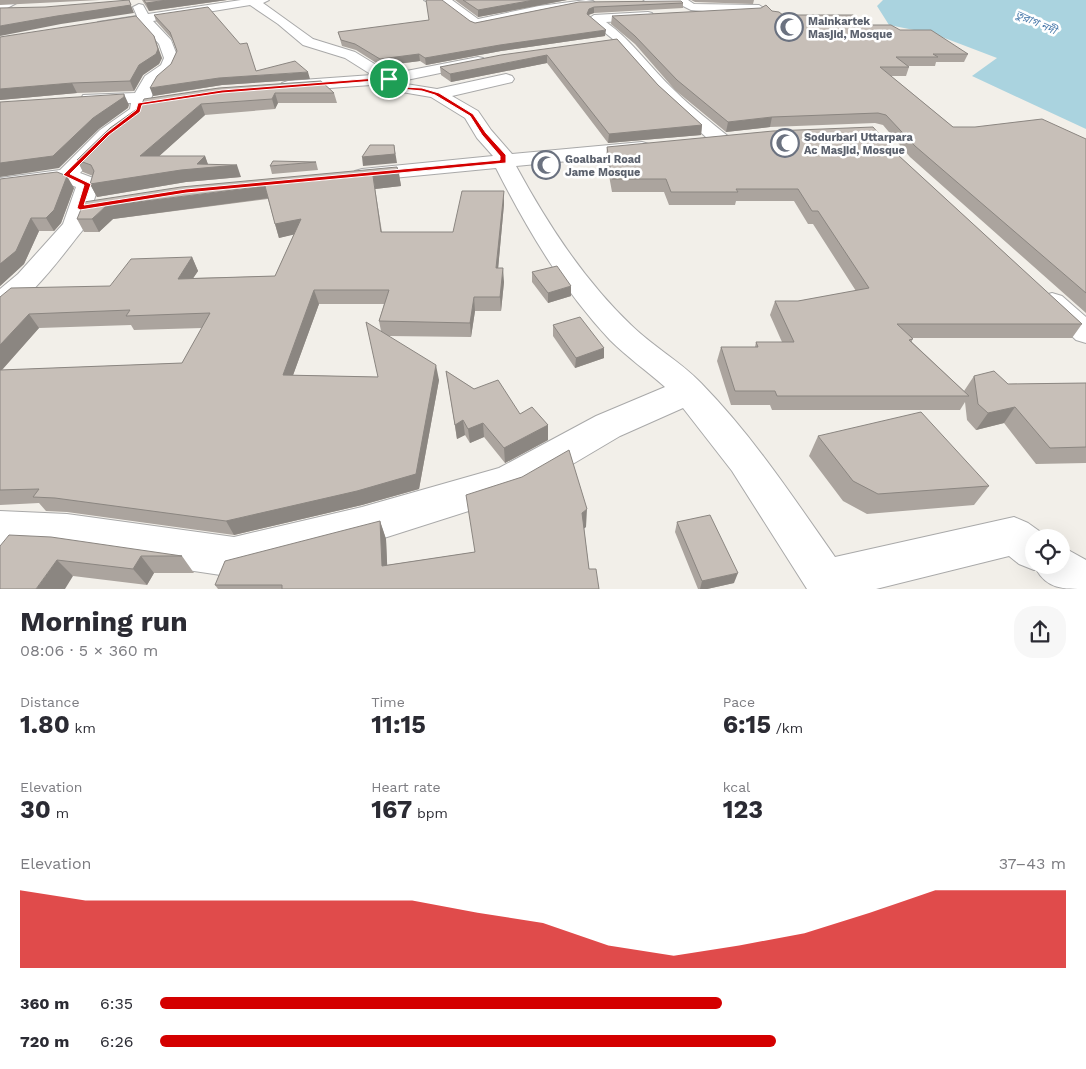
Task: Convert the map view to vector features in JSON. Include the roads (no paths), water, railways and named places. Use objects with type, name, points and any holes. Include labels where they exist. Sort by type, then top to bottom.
[{"type":"street","points":[[430,0],[446,1],[476,23],[489,37]]},
{"type":"street","points":[[66,175],[108,134],[138,111],[146,101],[151,79],[167,67],[171,58],[166,43],[132,3],[154,1]]},
{"type":"street","points":[[89,26],[258,1],[308,42],[350,55],[402,88],[437,94],[472,115],[484,134],[503,155],[504,162],[528,210],[578,284],[622,333],[689,391],[748,463],[826,580],[1014,536],[1025,544]]},
{"type":"street","points":[[345,177],[464,164],[504,162],[732,140],[670,96],[621,39],[594,19],[759,9],[691,7],[683,2],[633,3]]},
{"type":"street","points":[[476,23],[563,6],[605,3]]},
{"type":"street","points":[[0,9],[18,5]]},
{"type":"street","points":[[599,43],[621,39]]},
{"type":"street","points":[[276,87],[389,79],[492,59]]},
{"type":"street","points":[[437,94],[506,79]]},
{"type":"street","points":[[68,100],[146,101]]},
{"type":"street","points":[[0,184],[66,175],[88,184],[90,206],[27,280],[0,303]]},
{"type":"street","points":[[1039,290],[1086,333]]},
{"type":"street","points":[[0,530],[67,533],[234,556],[362,526],[509,482],[608,426],[689,391]]},
{"type":"street","points":[[1070,574],[1086,585]]},
{"type":"water","name":"তুরাগ নদী","points":[[883,0],[1086,0],[1086,129],[972,76],[997,58],[934,34],[889,25],[877,6]]},
{"type":"place","name":"Mainkartek Masjid, Mosque","points":[[789,27]]},
{"type":"place","name":"Sodurbari Uttarpara Ac Masjid, Mosque","points":[[785,143]]},
{"type":"place","name":"Goalbari Road Jame Mosque","points":[[546,165]]}]
